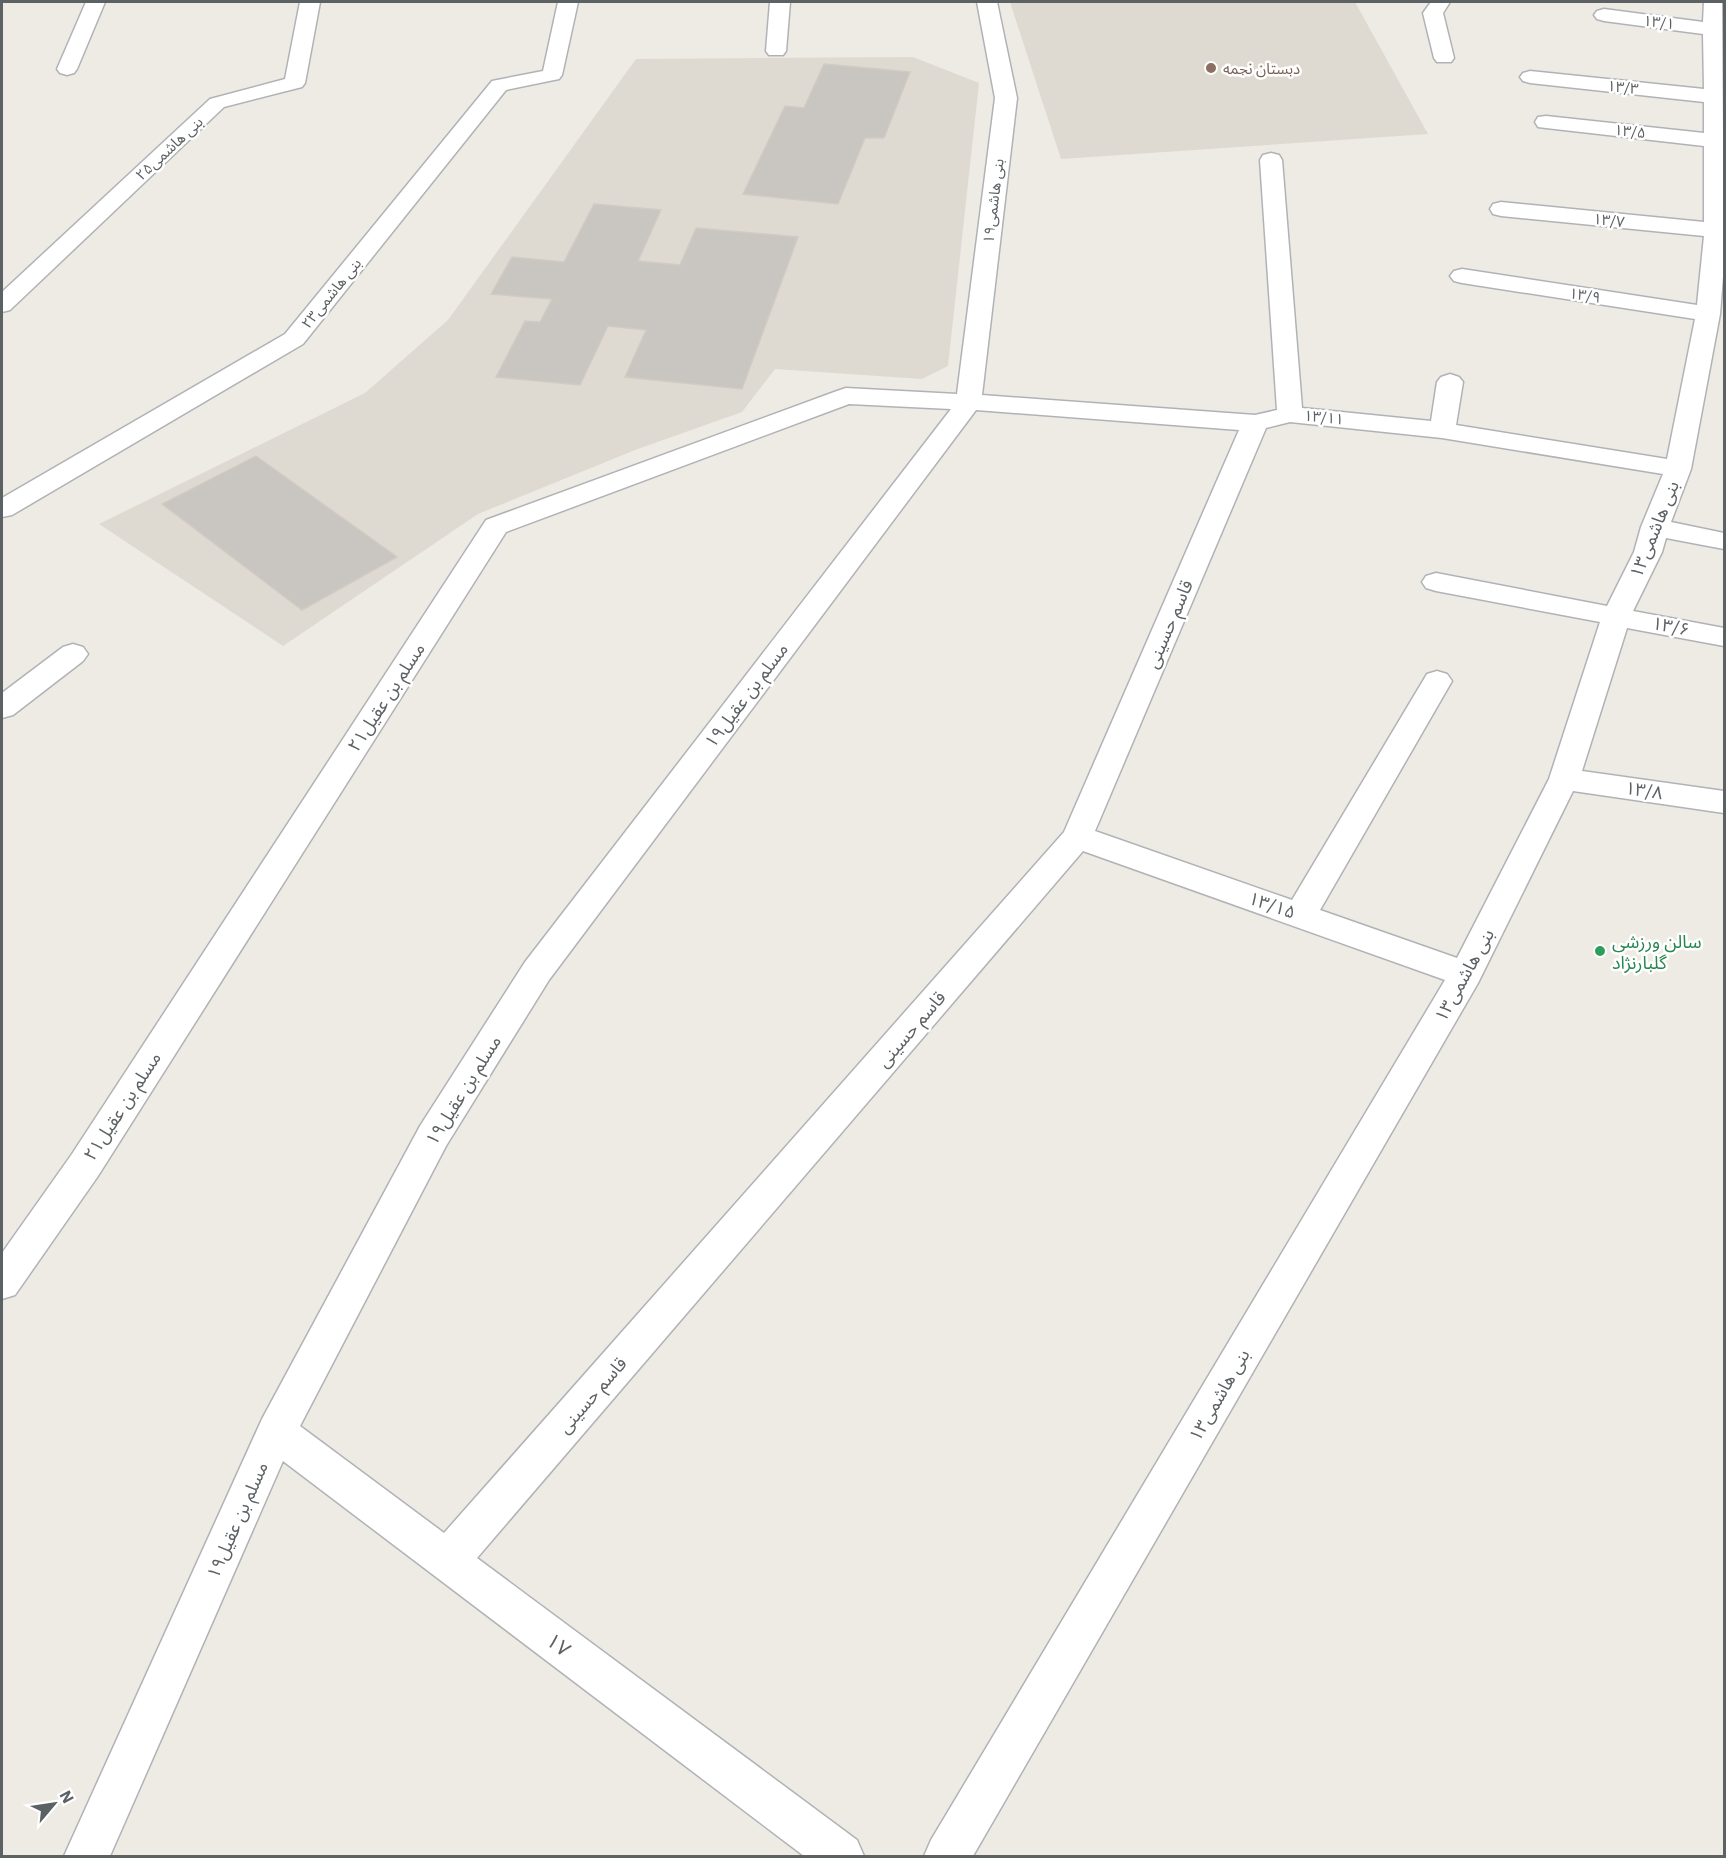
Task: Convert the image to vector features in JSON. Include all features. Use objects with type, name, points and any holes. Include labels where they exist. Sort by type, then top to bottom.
[{"type":"street","points":[[67,69],[95,2]]},
{"type":"street","name":"بنی هاشمی۲۵","points":[[2,305],[217,103],[295,83],[310,2]]},
{"type":"street","name":"بنی هاشمی۲۳","points":[[2,509],[294,339],[500,85],[552,75],[568,2]]},
{"type":"street","points":[[777,51],[780,2]]},
{"type":"street","name":"بنی هاشمی۱۹","points":[[969,402],[1006,98],[987,2]]},
{"type":"street","points":[[1440,2],[1432,13],[1444,58]]},
{"type":"street","name":"۱۳/۱","points":[[1604,15],[1713,15]]},
{"type":"street","name":"بنی هاشمی۱۳","points":[[947,1857],[1466,974],[1564,779],[1617,615],[1648,552],[1655,527],[1678,469],[1708,314],[1716,230],[1713,140],[1718,81],[1713,15]]},
{"type":"street","name":"۱۳/۳","points":[[1530,77],[1718,81]]},
{"type":"street","name":"۱۳/۵","points":[[1546,122],[1713,140]]},
{"type":"street","points":[[1271,160],[1290,414]]},
{"type":"street","name":"۱۳/۷","points":[[1502,209],[1716,230]]},
{"type":"street","name":"۱۳/۹","points":[[1462,276],[1708,314]]},
{"type":"street","points":[[1442,430],[1450,382]]},
{"type":"street","name":"مسلم بن عقیل۲۱","points":[[2,1283],[85,1165],[496,526],[846,396],[969,402]]},
{"type":"street","name":"۱۳/۱۱","points":[[969,402],[1255,423],[1290,414],[1442,430],[1678,469]]},
{"type":"street","name":"مسلم بن عقیل۱۹","points":[[87,1857],[276,1432],[434,1136],[537,971],[969,402]]},
{"type":"street","name":"قاسم حسینی","points":[[448,1560],[1077,837],[1255,423]]},
{"type":"street","points":[[1655,527],[1725,541]]},
{"type":"street","name":"۱۳/۶","points":[[1437,582],[1725,637]]},
{"type":"street","points":[[2,708],[73,654]]},
{"type":"street","points":[[1300,915],[1437,681]]},
{"type":"street","name":"۱۳/۸","points":[[1564,779],[1725,802]]},
{"type":"street","name":"۱۳/۱۵","points":[[1077,837],[1466,974]]},
{"type":"street","name":"۱۷","points":[[276,1432],[841,1857]]},
{"type":"shaded area","name":"دبستان نجمه","points":[[1010,2],[1355,2],[1428,134],[1061,159]]},
{"type":"shaded area","points":[[913,57],[979,83],[948,366],[922,379],[775,369],[742,412],[635,450],[478,514],[283,646],[99,524],[365,393],[448,320],[636,59]]},
{"type":"building","points":[[824,64],[910,72],[884,138],[865,138],[838,204],[743,194],[785,106],[804,108]]},
{"type":"building","points":[[594,204],[661,210],[638,261],[680,265],[696,228],[798,237],[742,389],[625,377],[646,330],[608,326],[580,385],[496,377],[525,321],[540,322],[552,299],[491,294],[512,257],[564,262]]},
{"type":"building","points":[[256,456],[397,557],[302,610],[162,504]]},
{"type":"place","name":"دبستان نجمه","points":[[1211,68]]},
{"type":"place","name":"سالن ورزشی گلبارنژاد","points":[[1600,951]]}]
